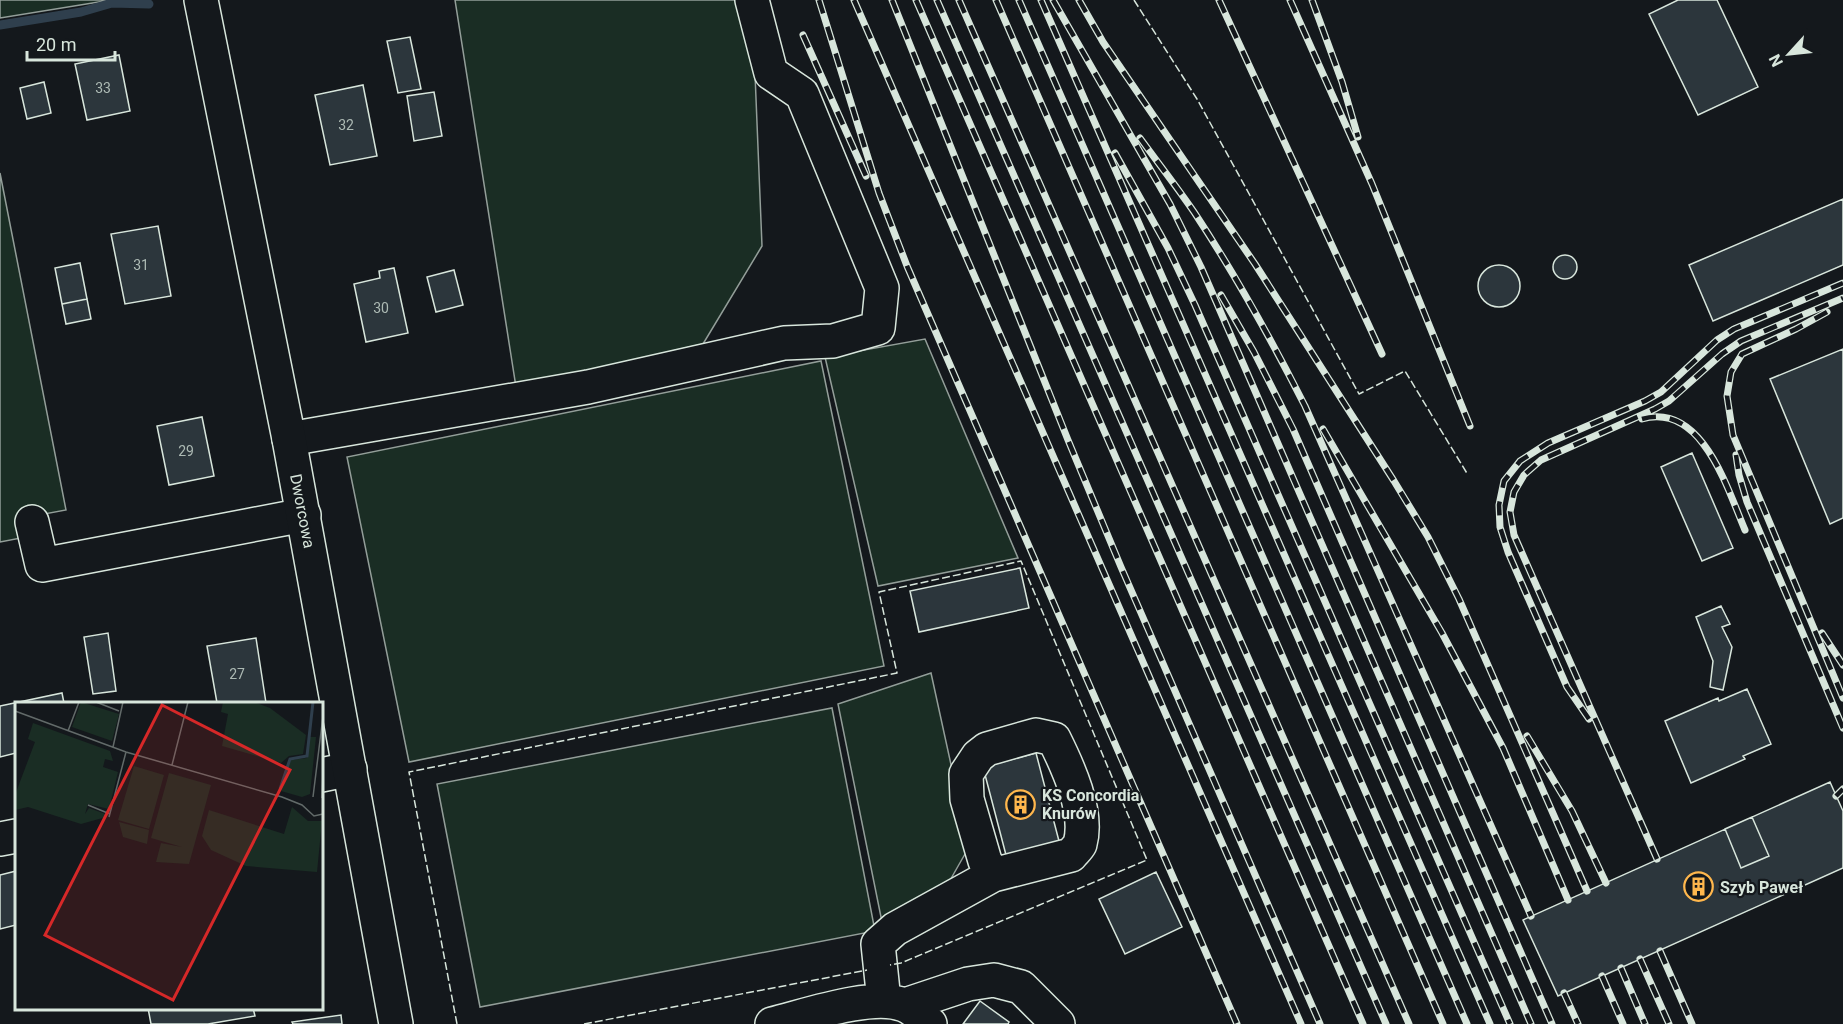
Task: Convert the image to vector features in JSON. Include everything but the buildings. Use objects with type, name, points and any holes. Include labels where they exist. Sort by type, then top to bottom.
[{"type":"main road","name":"Dworcowa","points":[[201,0],[304,515],[336,772],[396,1024]]},
{"type":"main road","points":[[289,439],[577,389],[784,343],[833,341],[878,328],[882,288],[802,94],[771,73],[752,0]]},
{"type":"main road","points":[[32,522],[42,565],[304,515]]},
{"type":"main road","points":[[0,839],[15,836]]},
{"type":"main road","points":[[888,1011],[878,944],[895,928],[993,875]]},
{"type":"main road","points":[[772,1024],[888,1011],[968,984],[994,980],[1021,987],[1058,1024]]},
{"type":"green space","points":[[0,0],[111,0],[0,18]]},
{"type":"green space","points":[[455,0],[752,0],[762,246],[703,344],[516,387]]},
{"type":"green space","points":[[0,173],[66,510],[17,519],[21,538],[0,542]]},
{"type":"green space","points":[[925,339],[1018,558],[878,586],[825,357]]},
{"type":"green space","points":[[821,361],[884,666],[409,762],[347,457]]},
{"type":"green space","points":[[931,673],[969,847],[949,882],[882,922],[838,704]]},
{"type":"green space","points":[[832,708],[875,931],[480,1007],[437,784]]},
{"type":"waterway","points":[[0,25],[81,12],[112,3],[149,4]]},
{"type":"railway","points":[[819,0],[879,193],[907,266],[1237,1024]]},
{"type":"railway","points":[[854,0],[1301,1024]]},
{"type":"railway","points":[[892,0],[1121,567],[1320,1024]]},
{"type":"railway","points":[[916,0],[1363,1024]]},
{"type":"railway","points":[[937,0],[1386,1024]]},
{"type":"railway","points":[[959,0],[1409,1024]]},
{"type":"railway","points":[[996,0],[1443,1024]]},
{"type":"railway","points":[[1019,0],[1467,1024]]},
{"type":"railway","points":[[1041,0],[1490,1024]]},
{"type":"railway","points":[[1053,0],[1170,204],[1201,267],[1531,1024]]},
{"type":"railway","points":[[1079,0],[1103,42],[1255,264],[1428,537],[1459,599],[1587,891]]},
{"type":"railway","points":[[1219,0],[1382,354]]},
{"type":"railway","points":[[1290,0],[1372,184],[1470,426]]},
{"type":"railway","points":[[1312,0],[1342,82],[1358,137]]},
{"type":"railway","points":[[803,35],[866,176]]},
{"type":"railway","points":[[1140,138],[1188,203],[1224,259],[1305,406],[1531,916]]},
{"type":"railway","points":[[1115,153],[1168,248],[1195,305],[1510,1024]]},
{"type":"railway","points":[[1589,719],[1567,687],[1508,552],[1500,527],[1499,505],[1504,481],[1520,461],[1548,443],[1661,392],[1717,340],[1734,329],[1843,283]]},
{"type":"railway","points":[[1221,295],[1254,352],[1293,429],[1552,1024]]},
{"type":"railway","points":[[1657,859],[1514,535],[1510,512],[1514,492],[1524,475],[1541,460],[1669,401],[1722,354],[1741,341],[1843,298]]},
{"type":"railway","points":[[1827,312],[1742,354],[1731,372],[1727,396],[1733,435],[1843,698]]},
{"type":"railway","points":[[1642,419],[1663,417],[1681,423],[1696,436],[1709,452],[1720,472],[1745,530]]},
{"type":"railway","points":[[1323,429],[1442,633],[1503,748],[1568,900]]},
{"type":"railway","points":[[1736,455],[1747,502],[1843,728]]},
{"type":"railway","points":[[1822,633],[1843,665]]},
{"type":"railway","points":[[1527,736],[1572,811],[1606,883]]},
{"type":"railway","points":[[1836,796],[1843,789]]},
{"type":"railway","points":[[1660,951],[1692,1024]]},
{"type":"railway","points":[[1640,959],[1669,1024]]},
{"type":"railway","points":[[1621,968],[1645,1024]]},
{"type":"railway","points":[[1602,976],[1623,1024]]},
{"type":"railway","points":[[1564,993],[1578,1024]]},
{"type":"fence","points":[[1134,0],[1197,99],[1359,394],[1405,371],[1468,475]]},
{"type":"fence","points":[[457,1024],[409,772],[897,673],[879,592],[1021,561],[1147,860],[901,963],[890,965]]},
{"type":"fence","points":[[584,1024],[867,970]]},
{"type":"place","name":"KS Concordia Knurów","points":[[1021,804]]},
{"type":"place","name":"Szyb Paweł","points":[[1699,887]]}]
